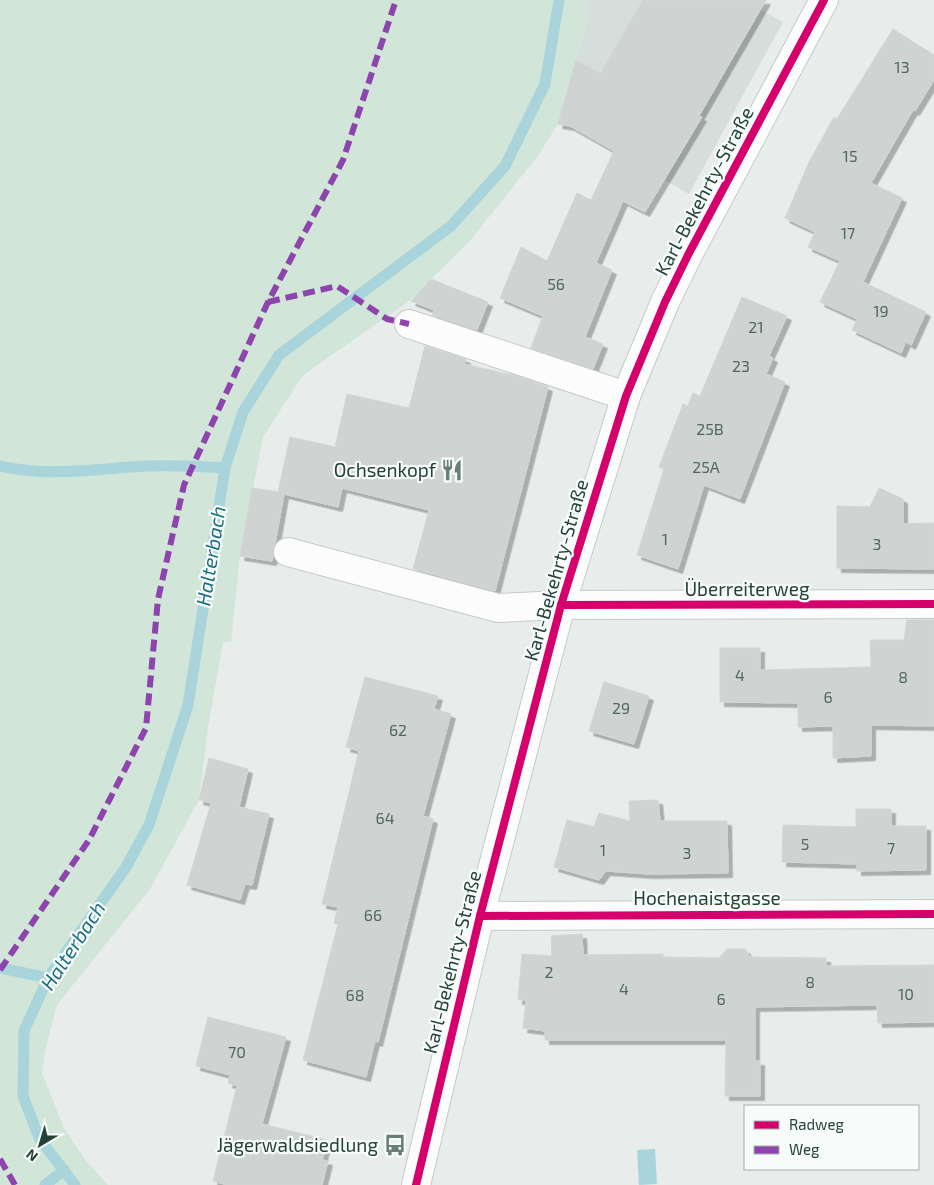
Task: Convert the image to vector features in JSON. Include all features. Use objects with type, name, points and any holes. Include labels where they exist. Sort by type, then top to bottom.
[{"type":"street","name":"Karl-Bekehrty-Straße","points":[[416,1185],[480,916],[561,605],[626,396],[664,302],[824,0]]},
{"type":"street","points":[[409,324],[626,396]]},
{"type":"street","name":"Überreiterweg","points":[[288,552],[498,608],[561,605],[934,604]]},
{"type":"street","name":"Hochenaistgasse","points":[[480,916],[934,914]]},
{"type":"shaded area","points":[[588,0],[743,0],[783,22],[689,194],[570,126],[558,124],[586,24]]},
{"type":"green space","points":[[0,0],[588,0],[586,24],[558,124],[537,157],[469,242],[408,302],[303,375],[263,437],[240,556],[231,642],[223,642],[208,728],[199,800],[150,889],[57,1005],[45,1052],[42,1073],[64,1128],[87,1162],[108,1185],[0,1185]]},
{"type":"water","points":[[655,1149],[657,1184],[639,1185],[637,1150]]},
{"type":"building","points":[[643,0],[766,0],[699,116],[702,117],[645,212],[623,201],[596,263],[612,270],[585,337],[603,344],[593,369],[531,348],[543,316],[500,298],[521,247],[547,261],[577,193],[591,200],[614,151],[570,126],[558,124],[576,60],[600,74]]},
{"type":"building","points":[[893,29],[934,55],[934,80],[915,111],[913,110],[871,183],[902,198],[863,282],[926,312],[911,345],[906,342],[901,353],[852,330],[857,319],[820,302],[840,261],[808,247],[815,232],[785,218],[809,162],[834,117],[837,119]]},
{"type":"building","points":[[431,279],[488,302],[477,330],[432,315],[434,310],[411,301]]},
{"type":"building","points":[[742,297],[787,316],[769,356],[773,358],[766,374],[785,382],[740,499],[704,485],[678,569],[637,555],[664,469],[659,467],[683,404],[688,406],[693,393],[700,396]]},
{"type":"building","name":"Ochsenkopf","points":[[425,346],[466,359],[464,364],[520,377],[548,387],[495,591],[413,569],[429,510],[342,488],[338,507],[284,494],[272,561],[240,556],[252,488],[278,492],[290,437],[335,447],[347,394],[409,408]]},
{"type":"building","points":[[879,488],[903,499],[903,524],[934,523],[934,569],[837,568],[837,506],[870,507]]},
{"type":"building","points":[[907,620],[934,620],[934,726],[871,725],[871,756],[833,758],[833,726],[798,727],[798,703],[720,702],[720,648],[760,648],[760,670],[871,667],[870,640],[904,640]]},
{"type":"building","points":[[365,677],[438,696],[434,709],[451,714],[423,816],[433,819],[378,1042],[375,1041],[366,1077],[303,1060],[338,924],[334,923],[338,907],[322,904],[359,751],[346,747]]},
{"type":"building","points":[[604,682],[649,696],[634,744],[589,731]]},
{"type":"building","points":[[209,758],[248,769],[239,807],[269,814],[252,885],[245,884],[240,900],[187,885],[211,803],[199,800]]},
{"type":"building","points":[[658,800],[660,821],[727,821],[728,873],[649,874],[606,871],[599,880],[554,867],[567,820],[594,827],[599,813],[630,821],[629,801]]},
{"type":"building","points":[[856,809],[891,809],[891,826],[926,826],[926,870],[857,871],[857,864],[782,862],[783,825],[856,827]]},
{"type":"building","points":[[582,934],[583,955],[663,954],[663,957],[719,958],[727,949],[745,949],[750,957],[826,958],[826,966],[934,965],[934,1022],[878,1023],[877,1005],[755,1007],[755,1061],[760,1061],[760,1096],[725,1096],[726,1040],[545,1040],[545,1031],[523,1028],[526,1000],[518,1000],[522,954],[552,956],[551,936]]},
{"type":"building","points":[[208,1017],[286,1037],[262,1124],[327,1140],[322,1160],[328,1161],[322,1185],[228,1185],[213,1181],[237,1086],[228,1083],[230,1075],[196,1066]]},
{"type":"waterway","name":"Halterbach","points":[[75,1185],[39,1138],[23,1096],[24,1031],[48,978],[126,867],[149,825],[188,705],[225,468],[243,412],[279,355],[451,226],[505,166],[545,84],[559,0]]},
{"type":"waterway","points":[[0,466],[54,472],[145,466],[225,468]]},
{"type":"waterway","points":[[0,968],[48,978]]},
{"type":"waterway","points":[[45,1185],[64,1170]]},
{"type":"marked path","points":[[0,970],[89,840],[146,728],[158,599],[184,485],[268,302],[343,160],[396,0]]},
{"type":"marked path","points":[[268,302],[337,286],[387,319],[409,324]]},
{"type":"marked path","points":[[0,1159],[15,1185]]},
{"type":"cycle path","points":[[416,1185],[480,916],[561,605],[626,396],[665,302],[689,253],[824,0]]},
{"type":"cycle path","points":[[561,605],[934,604]]},
{"type":"cycle path","points":[[480,916],[934,914]]},
{"type":"place","name":"Ochsenkopf","points":[[452,470]]},
{"type":"place","name":"Jägerwaldsiedlung","points":[[395,1145]]}]
